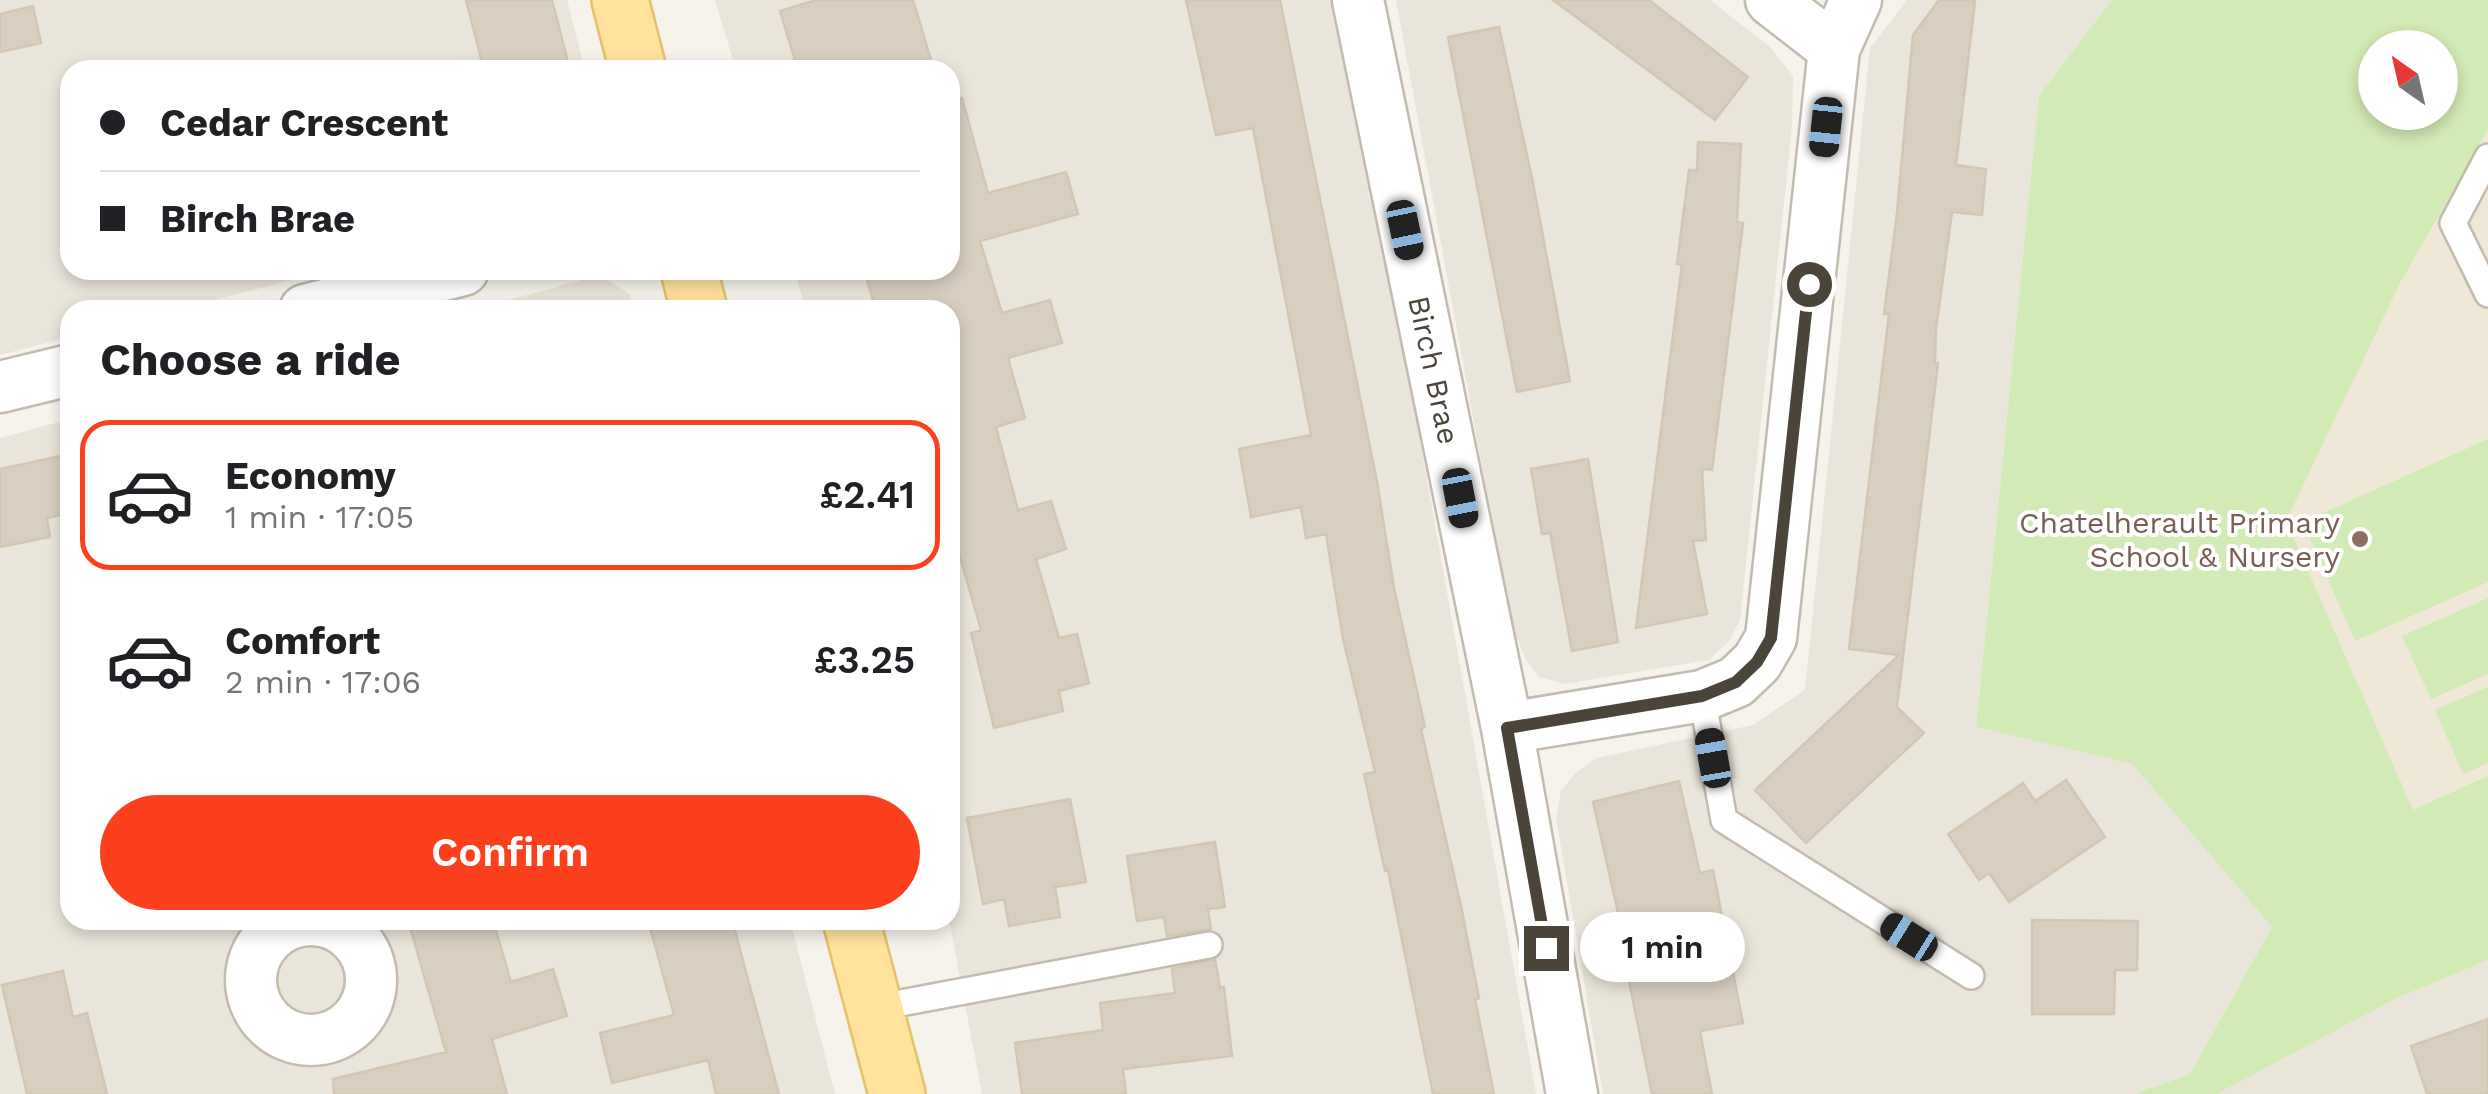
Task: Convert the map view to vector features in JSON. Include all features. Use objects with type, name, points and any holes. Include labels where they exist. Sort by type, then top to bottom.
[{"type":"main road","points":[[620,0],[635,60]]},
{"type":"main road","points":[[854,930],[897,1094]]},
{"type":"street","name":"Birch Brae","points":[[1358,0],[1507,728],[1572,1094]]},
{"type":"street","points":[[1772,0],[1834,48]]},
{"type":"street","points":[[1507,728],[1702,696],[1736,682],[1757,662],[1771,638],[1834,48],[1856,0]]},
{"type":"street","points":[[344,300],[424,280]]},
{"type":"street","points":[[0,387],[60,372]]},
{"type":"lane","points":[[2488,157],[2454,223],[2488,294]]},
{"type":"lane","points":[[1702,696],[1724,820],[1971,976]]},
{"type":"lane","points":[[874,1008],[1209,945]]},
{"type":"shaded area","points":[[0,0],[567,0],[582,60],[60,60],[60,280],[292,280],[215,300],[60,300],[60,340],[0,355]]},
{"type":"shaded area","points":[[715,0],[1342,0],[1536,1094],[982,1094],[951,930],[960,930],[960,300],[803,300],[797,280],[960,280],[960,60],[733,60]]},
{"type":"shaded area","points":[[1396,0],[1710,0],[1770,47],[1793,76],[1792,126],[1740,620],[1729,641],[1709,660],[1565,684],[1539,677],[1525,658],[1511,623]]},
{"type":"shaded area","points":[[1907,0],[2112,0],[2039,97],[1976,727],[2132,764],[2272,927],[2190,1074],[2134,1094],[1603,1094],[1556,818],[1561,791],[1575,773],[1597,758],[1753,725],[1805,690],[1870,48]]},
{"type":"shaded area","name":"Chatelherault Primary School & Nursery","points":[[2488,130],[2488,960],[2236,493],[2399,285]]},
{"type":"shaded area","points":[[582,280],[608,280],[630,294],[632,300],[509,300]]},
{"type":"shaded area","points":[[60,422],[60,930],[793,930],[835,1094],[0,1094],[0,438]]},
{"type":"shaded area","points":[[2488,960],[2488,1094],[2217,1094],[2395,999]]},
{"type":"green space","points":[[2112,0],[2488,0],[2488,130],[2399,285],[2286,521],[2413,810],[2488,776],[2488,960],[2395,999],[2217,1094],[2134,1094],[2190,1074],[2272,927],[2132,764],[1976,727],[2039,96]]},
{"type":"green space","points":[[2488,439],[2488,582],[2355,641],[2303,522]]},
{"type":"green space","points":[[2488,598],[2488,674],[2431,699],[2402,636]]},
{"type":"green space","points":[[2488,687],[2488,763],[2463,774],[2435,710]]},
{"type":"building","points":[[466,0],[552,0],[567,60],[481,60]]},
{"type":"building","points":[[816,0],[913,0],[931,60],[795,60],[780,11]]},
{"type":"building","points":[[1186,0],[1280,0],[1377,482],[1394,588],[1425,727],[1421,729],[1462,911],[1494,1094],[1433,1094],[1388,870],[1385,871],[1364,774],[1375,772],[1343,639],[1326,534],[1306,538],[1301,507],[1251,517],[1239,449],[1311,435],[1253,128],[1216,135]]},
{"type":"building","points":[[1553,0],[1649,0],[1748,77],[1715,120]]},
{"type":"building","points":[[1939,0],[1975,0],[1956,165],[1986,169],[1982,215],[1952,212],[1936,329],[1938,363],[1897,707],[1924,733],[1806,843],[1755,790],[1899,655],[1849,649],[1889,314],[1884,314],[1913,35]]},
{"type":"building","points":[[33,6],[41,43],[0,52],[0,14]]},
{"type":"building","points":[[1499,27],[1570,381],[1517,392],[1448,37]]},
{"type":"building","points":[[960,98],[988,193],[1066,172],[1078,214],[980,241],[1002,313],[1050,300],[1062,343],[1008,358],[1025,418],[996,427],[1018,510],[1051,501],[1066,549],[1036,559],[1059,638],[1077,634],[1089,683],[1059,691],[1063,711],[994,728],[971,633],[981,630],[960,557],[960,300],[873,300],[867,280],[960,280]]},
{"type":"building","points":[[1698,142],[1741,144],[1737,222],[1743,223],[1712,470],[1702,469],[1706,540],[1693,541],[1707,614],[1636,628],[1682,264],[1677,264],[1689,170],[1697,171]]},
{"type":"building","points":[[60,456],[60,515],[47,518],[50,537],[0,547],[0,469]]},
{"type":"building","points":[[1588,459],[1618,642],[1572,651],[1550,533],[1542,534],[1531,469]]},
{"type":"building","points":[[2066,780],[2105,837],[2009,902],[1989,873],[1979,880],[1948,834],[2023,783],[2035,801]]},
{"type":"building","points":[[1679,781],[1700,873],[1713,870],[1743,1023],[1700,1031],[1712,1094],[1652,1094],[1593,802]]},
{"type":"building","points":[[1070,799],[1086,882],[1055,887],[1060,917],[1009,926],[1004,899],[983,904],[967,818]]},
{"type":"building","points":[[1215,842],[1225,907],[1208,909],[1211,929],[1167,936],[1164,917],[1137,921],[1127,856]]},
{"type":"building","points":[[2032,920],[2138,921],[2137,970],[2115,970],[2114,1014],[2032,1014]]},
{"type":"building","points":[[411,930],[496,930],[511,982],[553,969],[567,1016],[492,1039],[507,1094],[334,1094],[333,1079],[446,1052]]},
{"type":"building","points":[[651,930],[735,930],[779,1094],[716,1094],[708,1060],[612,1083],[600,1033],[674,1015]]},
{"type":"building","points":[[1215,959],[1220,988],[1224,987],[1232,1056],[1123,1069],[1126,1094],[1022,1094],[1015,1043],[1103,1030],[1100,1003],[1175,993],[1172,969]]},
{"type":"building","points":[[63,971],[73,1017],[87,1013],[107,1094],[27,1094],[2,985]]},
{"type":"building","points":[[2488,1019],[2488,1094],[2427,1094],[2411,1046]]},
{"type":"place","name":"Chatelherault Primary School & Nursery","points":[[2360,539]]},
{"type":"route","points":[[1546,948],[1507,728],[1702,696],[1736,682],[1757,662],[1771,638],[1809,284]]}]
